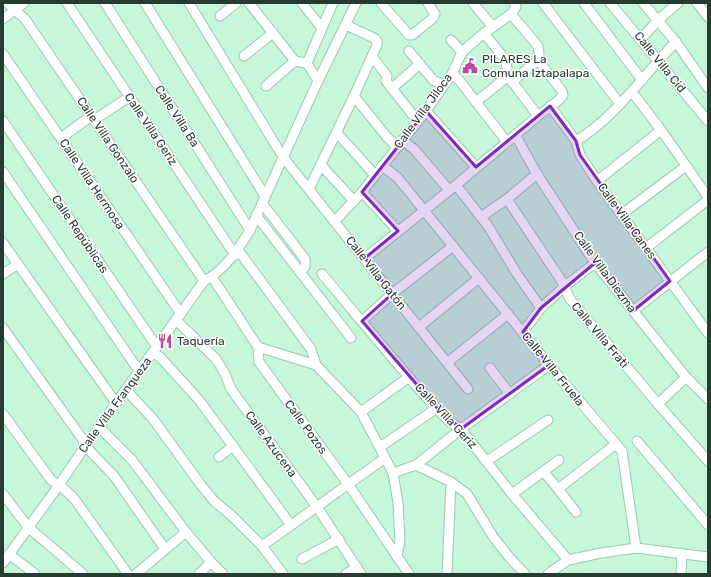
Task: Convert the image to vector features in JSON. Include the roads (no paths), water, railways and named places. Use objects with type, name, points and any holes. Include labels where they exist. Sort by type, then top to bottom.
[{"type":"street","name":"Calle Villa Gonzalo","points":[[7,3],[25,19],[93,118],[208,279]]},
{"type":"street","points":[[3,19],[24,3]]},
{"type":"street","name":"Calle Villa Geriz","points":[[67,3],[129,97],[236,253]]},
{"type":"street","name":"Calle Villa Ba","points":[[105,3],[250,230]]},
{"type":"street","points":[[145,3],[263,200],[305,259],[305,268],[300,272]]},
{"type":"street","points":[[189,3],[283,157]]},
{"type":"street","points":[[220,16],[236,3]]},
{"type":"street","points":[[249,3],[295,61],[306,63],[318,81]]},
{"type":"street","points":[[302,3],[322,28]]},
{"type":"street","points":[[306,63],[333,3]]},
{"type":"street","name":"Calle Villa Franqueza","points":[[3,564],[86,444],[178,317],[208,279],[222,268],[236,253],[250,230],[318,81],[356,3]]},
{"type":"street","points":[[381,3],[409,35],[412,35],[433,18],[435,14],[428,3]]},
{"type":"street","points":[[473,3],[493,27]]},
{"type":"street","points":[[543,3],[620,104]]},
{"type":"street","points":[[584,3],[642,80]]},
{"type":"street","name":"Calle Villa Cid","points":[[610,3],[708,121]]},
{"type":"street","name":"Calle Villa Cid","points":[[643,3],[676,42],[708,88]]},
{"type":"street","points":[[641,39],[658,20],[678,3]]},
{"type":"street","points":[[697,3],[708,17]]},
{"type":"street","points":[[476,102],[538,60],[540,54],[538,46],[514,8]]},
{"type":"street","name":"Calle Villa Jiloca","points":[[335,221],[362,192],[426,111],[452,74],[462,52],[514,8]]},
{"type":"street","points":[[309,189],[354,96],[377,41],[374,38],[346,25]]},
{"type":"street","points":[[244,56],[273,33]]},
{"type":"street","points":[[484,33],[506,62],[510,79],[538,116]]},
{"type":"street","points":[[451,40],[462,52]]},
{"type":"street","points":[[576,141],[589,134],[620,104],[632,92],[658,60],[676,42]]},
{"type":"street","points":[[408,51],[433,80],[444,84]]},
{"type":"street","name":"Calle Villa Hermosa","points":[[3,54],[61,138],[178,317]]},
{"type":"street","points":[[372,56],[387,76],[386,81],[418,120]]},
{"type":"street","points":[[365,258],[563,95],[562,91],[538,60]]},
{"type":"street","points":[[266,86],[295,61]]},
{"type":"street","points":[[392,88],[420,64]]},
{"type":"street","name":"Calle Villa Diezma","points":[[452,74],[459,80],[476,102],[510,139],[518,140],[537,174],[595,263],[686,377],[708,399]]},
{"type":"street","points":[[632,92],[661,130],[708,199],[646,248]]},
{"type":"street","points":[[354,96],[387,137],[414,149],[481,217],[502,247],[517,274],[541,308]]},
{"type":"street","points":[[61,138],[129,97]]},
{"type":"street","name":"Calle Villa Canes","points":[[550,106],[576,141],[580,155],[708,333]]},
{"type":"street","points":[[426,111],[476,167]]},
{"type":"street","name":"Calle Repúblicas","points":[[3,121],[160,358],[199,400],[291,525]]},
{"type":"street","points":[[598,180],[661,130]]},
{"type":"street","points":[[337,133],[375,175]]},
{"type":"street","name":"Calle Villa Gatón","points":[[283,157],[468,389]]},
{"type":"street","points":[[321,165],[354,201]]},
{"type":"street","name":"Calle Villa Fruela","points":[[382,166],[397,177],[548,365],[622,451],[636,548]]},
{"type":"street","points":[[622,214],[686,166]]},
{"type":"street","points":[[3,172],[139,371]]},
{"type":"street","points":[[481,217],[507,199],[537,174]]},
{"type":"street","points":[[362,192],[398,231]]},
{"type":"street","name":"Calle Villa Frati","points":[[507,199],[564,286],[570,299],[708,461]]},
{"type":"street","points":[[256,215],[351,338]]},
{"type":"street","points":[[3,243],[116,403]]},
{"type":"street","points":[[362,321],[392,294],[453,246]]},
{"type":"street","points":[[633,311],[708,252]]},
{"type":"street","points":[[236,253],[311,349],[316,365],[361,412],[380,447],[393,474],[398,503],[400,540],[397,557]]},
{"type":"street","points":[[523,332],[541,308],[564,286],[595,263]]},
{"type":"street","points":[[3,274],[18,264]]},
{"type":"street","name":"Calle Villa Geriz","points":[[322,274],[409,377],[437,408],[454,425],[461,429],[512,494],[568,560]]},
{"type":"street","points":[[420,327],[479,278]]},
{"type":"street","name":"Calle Pozos","points":[[208,279],[258,347],[259,362],[348,484],[409,574]]},
{"type":"street","points":[[448,362],[508,314]]},
{"type":"street","name":"Calle Azucena","points":[[178,317],[216,359],[225,374],[231,389],[317,507],[359,571]]},
{"type":"street","points":[[3,328],[89,450],[114,476],[165,549]]},
{"type":"street","points":[[258,347],[316,365]]},
{"type":"street","points":[[393,474],[416,465],[461,429],[548,365]]},
{"type":"street","points":[[490,368],[510,394]]},
{"type":"street","points":[[361,412],[409,377]]},
{"type":"street","points":[[658,404],[686,377]]},
{"type":"street","points":[[126,390],[153,419],[201,486],[215,502],[232,516],[262,546],[283,574]]},
{"type":"street","points":[[380,447],[437,408]]},
{"type":"street","points":[[3,414],[51,480],[73,497],[128,574]]},
{"type":"street","points":[[487,461],[548,420]]},
{"type":"street","points":[[99,427],[132,460],[186,532],[223,574]]},
{"type":"street","points":[[637,441],[708,525]]},
{"type":"street","points":[[558,489],[616,444]]},
{"type":"street","points":[[219,457],[233,446]]},
{"type":"street","points":[[262,546],[385,458]]},
{"type":"street","points":[[512,494],[560,460]]},
{"type":"street","points":[[416,465],[451,482],[467,494],[494,538],[509,558],[525,574]]},
{"type":"street","points":[[544,472],[576,512]]},
{"type":"street","points":[[447,574],[451,482]]},
{"type":"street","points":[[3,494],[28,527],[83,574]]},
{"type":"street","points":[[136,574],[186,532]]},
{"type":"street","points":[[302,559],[339,539]]},
{"type":"street","points":[[548,574],[568,560],[636,548],[708,557]]},
{"type":"street","points":[[10,554],[35,574]]},
{"type":"street","points":[[681,574],[682,554]]},
{"type":"street","points":[[199,574],[211,562]]},
{"type":"street","points":[[346,574],[359,571]]},
{"type":"place","name":"PILARES La Comuna Iztapalapa","points":[[470,66]]},
{"type":"place","name":"Taquería","points":[[165,341]]}]
